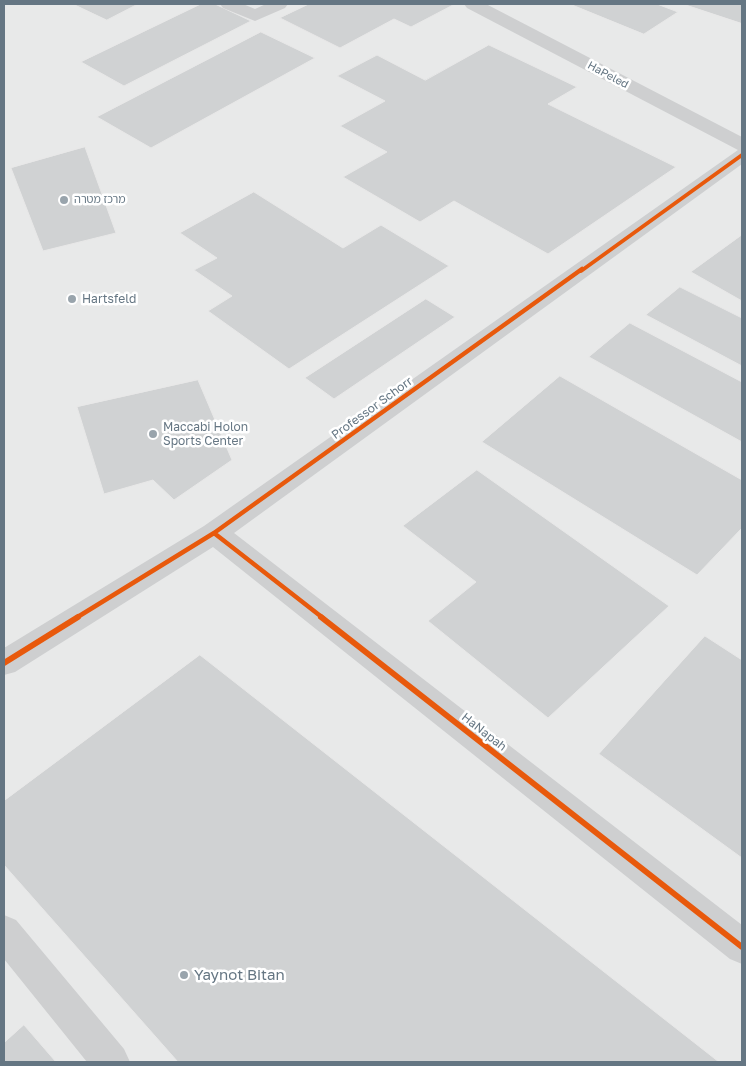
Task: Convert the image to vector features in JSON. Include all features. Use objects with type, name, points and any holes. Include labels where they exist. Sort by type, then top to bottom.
[{"type":"street","points":[[229,4],[254,16],[279,4]]},
{"type":"street","name":"HaPeled","points":[[473,4],[742,146]]},
{"type":"street","name":"HaPeled","points":[[502,4],[742,127]]},
{"type":"street","name":"Professor Schorr","points":[[4,663],[214,534],[742,155]]},
{"type":"street","name":"HaNapah","points":[[214,534],[742,947]]},
{"type":"street","points":[[4,932],[111,1062]]},
{"type":"shaded area","points":[[4,4],[742,4],[742,1062],[4,1062]]},
{"type":"building","points":[[73,4],[138,4],[107,20]]},
{"type":"building","points":[[201,4],[215,4],[251,21],[124,86],[81,62]]},
{"type":"building","points":[[309,4],[455,4],[411,27],[394,19],[340,48],[280,18]]},
{"type":"building","points":[[570,4],[657,4],[678,12],[644,34]]},
{"type":"building","points":[[683,4],[742,4],[742,22],[741,23]]},
{"type":"building","points":[[261,32],[315,58],[151,148],[97,117]]},
{"type":"building","points":[[489,45],[577,87],[548,104],[676,167],[548,254],[454,201],[420,222],[343,177],[387,152],[340,126],[385,101],[337,76],[377,55],[425,80]]},
{"type":"building","name":"מרכז מטרה","points":[[85,147],[116,233],[43,251],[11,168]]},
{"type":"building","points":[[254,192],[343,248],[381,225],[449,266],[289,369],[208,311],[232,296],[194,270],[217,258],[180,233]]},
{"type":"building","points":[[742,235],[742,301],[691,272]]},
{"type":"building","points":[[680,287],[742,318],[742,366],[646,315]]},
{"type":"building","points":[[426,299],[455,317],[334,399],[305,378]]},
{"type":"building","points":[[630,323],[742,382],[742,442],[589,357]]},
{"type":"building","points":[[560,376],[742,480],[742,528],[697,575],[482,442]]},
{"type":"building","name":"Maccabi Holon Sports Center","points":[[198,380],[232,460],[174,500],[153,480],[104,494],[77,407]]},
{"type":"building","points":[[477,470],[669,606],[548,718],[428,621],[476,582],[403,526]]},
{"type":"building","points":[[705,636],[742,660],[742,858],[599,754]]},
{"type":"building","points":[[200,655],[719,1062],[178,1062],[4,865],[4,801]]},
{"type":"building","points":[[24,1025],[56,1062],[4,1062],[4,1043]]},
{"type":"cycle path","points":[[4,663],[214,533],[742,155]]},
{"type":"cycle path","points":[[214,533],[742,947]]},
{"type":"place","name":"מרכז מטרה","points":[[64,200]]},
{"type":"place","name":"Hartsfeld","points":[[72,299]]},
{"type":"place","name":"Maccabi Holon Sports Center","points":[[153,434]]},
{"type":"place","name":"Yaynot Bitan","points":[[184,975]]}]
